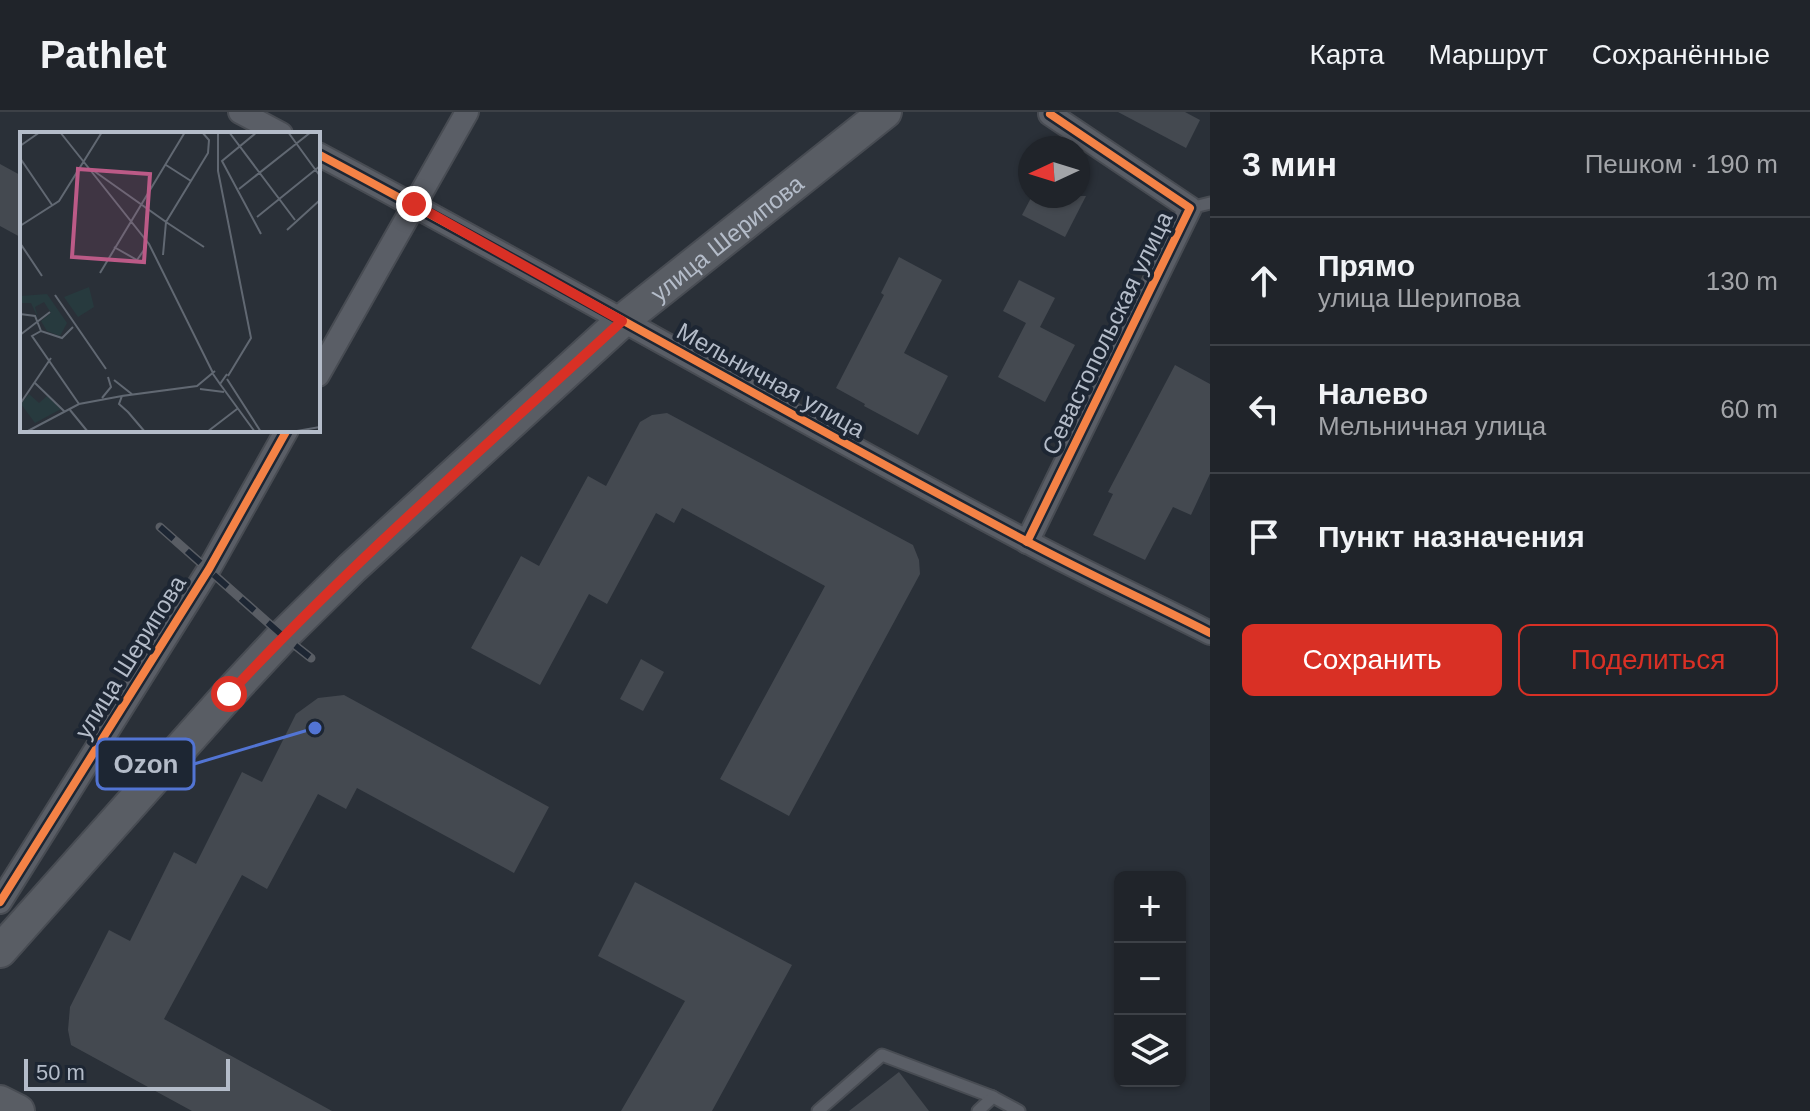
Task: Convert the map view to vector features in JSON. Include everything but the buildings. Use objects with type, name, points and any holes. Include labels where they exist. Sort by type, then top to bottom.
[{"type":"main road","name":"улица Шерипова","points":[[0,951],[209,716],[352,568],[622,321],[885,112]]},
{"type":"main road","points":[[0,1102],[18,1111]]},
{"type":"street","points":[[240,112],[277,132]]},
{"type":"street","points":[[320,371],[467,112]]},
{"type":"street","name":"Севастопольская улица","points":[[1027,542],[1200,205],[1050,114]]},
{"type":"street","name":"Мельничная улица","points":[[320,155],[1027,542],[1210,633]]},
{"type":"street","name":"улица Шерипова","points":[[0,902],[209,569],[286,432]]},
{"type":"lane","points":[[818,1111],[882,1055],[993,1097],[1019,1111]]},
{"type":"lane","points":[[978,1111],[993,1097]]},
{"type":"railway","points":[[160,527],[311,658]]},
{"type":"cycle path","points":[[1027,542],[1190,208],[1050,114]]},
{"type":"cycle path","points":[[320,155],[937,493],[1210,633]]},
{"type":"cycle path","points":[[0,902],[209,569],[286,432]]},
{"type":"place","name":"Ozon","points":[[315,728]]},
{"type":"route","points":[[229,694],[352,568],[622,321],[414,204]]}]
